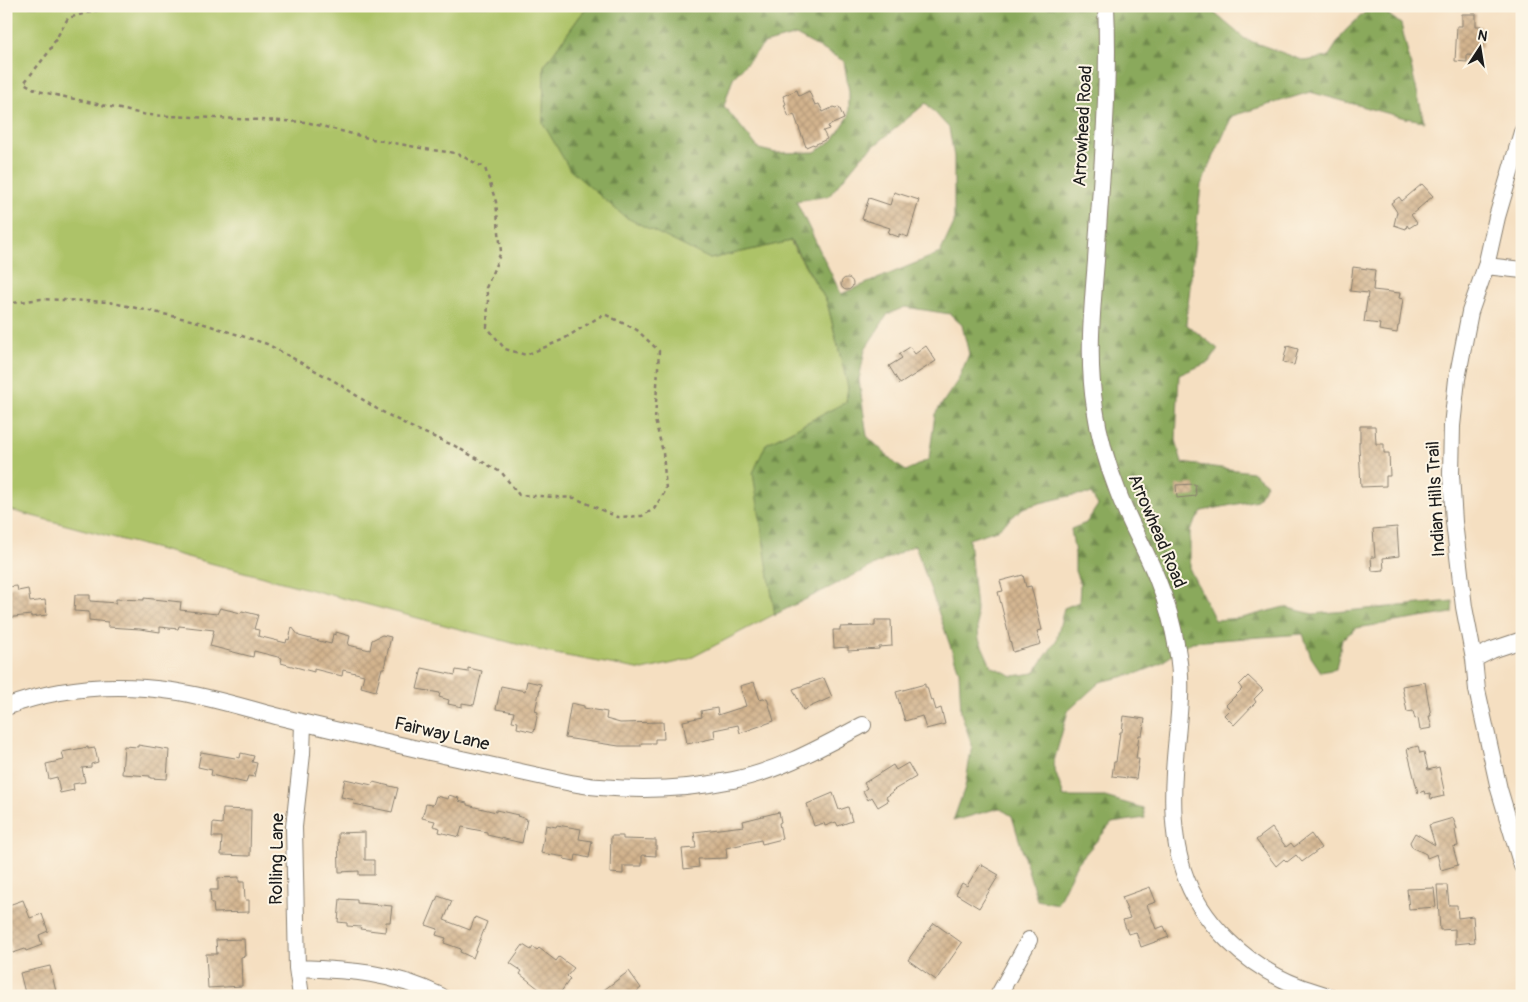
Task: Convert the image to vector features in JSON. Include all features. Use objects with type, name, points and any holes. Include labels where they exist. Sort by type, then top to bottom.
[{"type":"street","name":"Arrowhead Road","points":[[1106,6],[1107,89],[1091,355],[1094,406],[1102,448],[1118,493],[1158,580],[1171,618],[1178,651],[1180,678],[1173,793],[1174,824],[1179,858],[1197,901],[1213,924],[1230,942],[1248,958],[1271,973],[1300,987],[1330,996]]},
{"type":"street","name":"Indian Hills Trail","points":[[1522,132],[1497,217],[1486,266],[1470,312],[1457,379],[1452,426],[1451,474],[1454,522],[1464,607],[1474,659],[1477,690],[1488,744],[1522,866]]},
{"type":"street","points":[[1486,266],[1522,270]]},
{"type":"street","points":[[1474,659],[1492,650],[1522,640]]},
{"type":"street","name":"Fairway Lane","points":[[6,706],[42,695],[107,686],[174,691],[574,783],[641,790],[670,789],[734,780],[775,768],[863,725]]},
{"type":"street","name":"Rolling Lane","points":[[301,996],[297,968],[294,827],[302,754],[303,722]]},
{"type":"street","points":[[998,996],[1029,940]]},
{"type":"street","points":[[297,968],[344,969],[368,972],[398,978],[441,996]]},
{"type":"path","points":[[6,304],[41,299],[110,302],[195,321],[267,344],[336,382],[384,413],[455,446],[502,473],[518,494],[575,498],[617,516],[642,516],[654,509],[666,490],[663,452],[655,420],[659,352],[637,330],[604,314],[562,340],[526,356],[505,349],[487,327],[488,300],[486,288],[501,252],[496,202],[485,168],[456,153],[372,139],[306,122],[147,114],[38,91],[24,83],[48,53],[68,18],[114,6]]},
{"type":"green space","points":[[6,6],[589,6],[544,66],[543,122],[710,259],[790,241],[827,302],[848,387],[846,402],[766,444],[775,614],[687,660],[643,670],[550,653],[6,509]]},
{"type":"green space","points":[[589,6],[1211,6],[1212,11],[1245,39],[1305,61],[1328,57],[1345,31],[1365,12],[1382,10],[1401,24],[1424,121],[1405,118],[1310,92],[1232,116],[1201,185],[1186,324],[1218,349],[1209,362],[1179,375],[1176,440],[1182,463],[1252,472],[1267,484],[1257,500],[1202,511],[1190,530],[1190,570],[1215,620],[1242,618],[1284,607],[1313,614],[1453,601],[1452,613],[1357,628],[1342,639],[1336,669],[1321,672],[1311,657],[1303,634],[1192,642],[1156,666],[1138,673],[1100,682],[1068,711],[1053,765],[1064,797],[1105,797],[1143,808],[1145,818],[1112,823],[1076,865],[1057,904],[1037,900],[1012,816],[999,808],[953,821],[965,787],[972,745],[961,713],[959,671],[915,545],[775,616],[753,473],[766,444],[846,402],[848,387],[827,302],[791,241],[710,259],[625,217],[570,170],[543,123],[544,66]],"holes":[[[796,35],[844,61],[849,92],[849,116],[833,140],[815,152],[776,153],[759,149],[724,106],[733,78],[764,44]],[[926,103],[949,128],[954,157],[954,223],[940,253],[841,294],[796,201],[829,196],[862,156]],[[905,307],[950,314],[962,325],[969,354],[958,380],[935,414],[929,459],[906,471],[867,436],[859,380],[865,349],[888,314]],[[1091,494],[1098,505],[1086,523],[1071,529],[1075,554],[1075,571],[1080,584],[1079,602],[1064,608],[1056,641],[1034,673],[1013,676],[991,666],[979,639],[969,539],[997,530],[1023,508],[1074,495]]]},
{"type":"building","points":[[1462,14],[1476,14],[1476,26],[1481,26],[1480,35],[1483,35],[1479,56],[1467,55],[1467,62],[1455,61],[1457,26],[1462,26]]},
{"type":"building","points":[[797,90],[799,96],[809,91],[815,105],[819,104],[823,112],[839,107],[844,119],[828,126],[829,129],[823,131],[827,139],[806,147],[794,114],[789,117],[784,105],[786,104],[783,96]]},
{"type":"building","points":[[1422,184],[1433,196],[1411,215],[1417,223],[1409,228],[1407,225],[1406,229],[1394,225],[1397,212],[1391,203],[1399,197],[1402,201]]},
{"type":"building","points":[[894,192],[919,200],[908,237],[899,234],[899,237],[888,233],[890,228],[862,219],[869,198],[890,205]]},
{"type":"building","points":[[1353,267],[1375,270],[1373,290],[1400,293],[1399,298],[1403,299],[1397,333],[1379,330],[1380,324],[1364,322],[1368,293],[1350,291]]},
{"type":"building","points":[[847,278],[853,284],[847,290],[841,284]]},
{"type":"building","points":[[926,346],[936,361],[900,384],[889,366],[902,358],[899,354],[910,347],[915,354]]},
{"type":"building","points":[[1287,346],[1298,349],[1294,365],[1283,362]]},
{"type":"building","points":[[1360,426],[1375,426],[1376,444],[1384,444],[1384,453],[1389,453],[1390,476],[1386,476],[1386,486],[1361,487]]},
{"type":"building","points":[[1195,484],[1196,496],[1177,498],[1176,485]]},
{"type":"building","points":[[1397,527],[1399,556],[1383,558],[1384,570],[1372,571],[1371,557],[1375,557],[1373,529]]},
{"type":"building","points":[[1023,575],[1026,587],[1031,586],[1042,630],[1037,631],[1041,644],[1013,652],[998,592],[1003,591],[1000,581]]},
{"type":"building","points":[[17,586],[18,591],[28,589],[30,602],[45,600],[47,615],[6,618],[6,587]]},
{"type":"building","points":[[75,595],[90,595],[90,601],[116,603],[116,599],[144,600],[144,598],[181,602],[180,610],[217,614],[220,608],[241,613],[242,611],[258,615],[254,629],[259,630],[258,636],[286,643],[287,639],[289,640],[292,627],[299,636],[331,644],[333,634],[336,635],[336,632],[350,636],[348,645],[370,650],[372,640],[382,635],[391,637],[384,668],[382,668],[376,691],[361,687],[364,675],[343,670],[342,676],[314,669],[314,672],[281,663],[282,658],[254,651],[253,657],[210,646],[214,630],[179,626],[178,629],[160,627],[160,632],[108,627],[108,622],[89,620],[89,612],[74,611]]},
{"type":"building","points":[[875,620],[891,620],[892,646],[879,647],[879,649],[848,651],[848,647],[834,648],[833,630],[840,630],[840,627],[875,626]]},
{"type":"building","points":[[422,668],[455,675],[456,670],[468,672],[468,668],[482,671],[474,705],[462,703],[462,707],[448,704],[449,700],[439,697],[440,693],[417,689]]},
{"type":"building","points":[[1248,676],[1263,690],[1254,699],[1256,702],[1234,725],[1224,715],[1230,709],[1226,705],[1242,689],[1239,685]]},
{"type":"building","points":[[824,678],[832,697],[803,710],[793,689]]},
{"type":"building","points":[[527,681],[541,684],[535,711],[538,712],[534,732],[517,728],[518,722],[512,721],[514,712],[496,709],[501,686],[525,691]]},
{"type":"building","points":[[754,682],[760,700],[767,698],[774,721],[740,733],[738,725],[714,730],[715,738],[687,744],[683,721],[702,717],[701,711],[717,708],[718,715],[746,706],[740,686]]},
{"type":"building","points":[[1425,682],[1432,728],[1420,730],[1418,718],[1415,719],[1413,711],[1407,712],[1402,686]]},
{"type":"building","points":[[925,684],[936,710],[941,708],[945,724],[926,729],[922,716],[905,721],[896,692]]},
{"type":"building","points":[[571,703],[584,706],[584,708],[607,712],[606,719],[620,723],[663,722],[664,739],[655,739],[655,743],[641,743],[641,746],[619,746],[565,738]]},
{"type":"building","points":[[1124,716],[1145,719],[1142,735],[1139,735],[1136,759],[1139,759],[1136,779],[1112,776]]},
{"type":"building","points":[[138,745],[169,750],[167,779],[122,774],[124,746],[138,747]]},
{"type":"building","points":[[1418,746],[1420,753],[1424,752],[1428,770],[1439,767],[1444,796],[1431,799],[1430,793],[1425,794],[1424,791],[1418,793],[1407,749]]},
{"type":"building","points":[[88,747],[88,749],[95,748],[98,762],[91,764],[91,767],[82,768],[85,782],[73,784],[74,790],[60,793],[57,777],[49,779],[46,764],[64,760],[62,752]]},
{"type":"building","points":[[201,752],[235,758],[240,758],[241,753],[254,756],[252,762],[257,763],[254,777],[248,776],[246,783],[211,775],[212,770],[198,767]]},
{"type":"building","points":[[908,763],[916,777],[892,791],[886,797],[888,801],[878,807],[872,797],[868,800],[863,791],[867,788],[864,783],[893,765],[896,770]]},
{"type":"building","points":[[345,779],[372,785],[373,782],[398,788],[392,812],[354,804],[355,800],[341,797]]},
{"type":"building","points":[[833,793],[839,810],[848,807],[852,821],[838,826],[836,822],[825,826],[824,823],[814,826],[807,804]]},
{"type":"building","points":[[449,795],[459,798],[458,801],[467,803],[467,805],[518,815],[527,819],[522,843],[487,835],[487,832],[462,827],[459,837],[439,832],[440,828],[433,826],[435,821],[422,818],[426,804],[433,805],[436,796],[448,799]]},
{"type":"building","points":[[223,809],[251,810],[250,856],[221,855],[222,837],[212,837],[213,823],[222,824]]},
{"type":"building","points":[[779,812],[782,839],[762,844],[761,840],[726,848],[727,858],[698,859],[699,867],[684,869],[682,849],[696,848],[694,832],[744,826],[743,821]]},
{"type":"building","points":[[1453,818],[1457,829],[1455,830],[1458,846],[1453,847],[1458,865],[1441,870],[1437,854],[1427,858],[1426,854],[1412,847],[1410,842],[1415,833],[1435,845],[1429,825]]},
{"type":"building","points":[[546,825],[581,829],[579,839],[592,841],[589,858],[576,855],[575,861],[564,859],[565,857],[541,853]]},
{"type":"building","points":[[1272,828],[1286,847],[1291,843],[1294,847],[1311,834],[1321,848],[1302,862],[1296,855],[1287,862],[1284,859],[1276,866],[1256,840]]},
{"type":"building","points":[[365,832],[365,860],[374,860],[374,875],[359,875],[359,871],[339,872],[338,833]]},
{"type":"building","points":[[611,836],[623,836],[623,839],[656,840],[656,856],[642,855],[642,866],[623,866],[623,874],[610,873]]},
{"type":"building","points":[[980,864],[999,875],[979,908],[956,894],[962,883],[967,886]]},
{"type":"building","points":[[239,877],[239,882],[244,882],[245,900],[249,900],[249,912],[214,913],[210,890],[218,890],[218,878]]},
{"type":"building","points":[[1437,885],[1447,885],[1449,905],[1457,905],[1458,918],[1473,916],[1475,942],[1455,944],[1455,929],[1440,930]]},
{"type":"building","points":[[1150,887],[1156,902],[1147,905],[1156,929],[1164,926],[1169,937],[1141,947],[1136,932],[1128,934],[1123,920],[1130,918],[1122,897]]},
{"type":"building","points":[[1434,888],[1436,907],[1409,909],[1407,889]]},
{"type":"building","points":[[438,896],[452,901],[444,920],[470,930],[475,917],[487,922],[473,958],[460,952],[461,949],[444,943],[446,938],[436,935],[438,929],[426,925]]},
{"type":"building","points":[[340,899],[357,900],[357,903],[392,906],[390,922],[386,922],[385,932],[360,929],[361,927],[347,926],[347,923],[338,922]]},
{"type":"building","points":[[23,900],[30,918],[42,914],[48,931],[39,935],[42,945],[26,951],[25,949],[13,953],[6,934],[6,906]]},
{"type":"building","points":[[934,923],[962,943],[936,980],[908,960]]},
{"type":"building","points":[[244,939],[245,956],[241,957],[242,986],[208,988],[206,954],[217,954],[216,940]]},
{"type":"building","points":[[523,945],[531,950],[533,947],[537,950],[539,948],[556,961],[559,957],[574,968],[567,976],[570,979],[558,996],[548,996],[520,974],[522,971],[510,963]]},
{"type":"building","points":[[50,966],[57,996],[30,996],[29,992],[25,993],[20,973]]},
{"type":"building","points":[[629,971],[641,988],[631,996],[596,996]]}]
